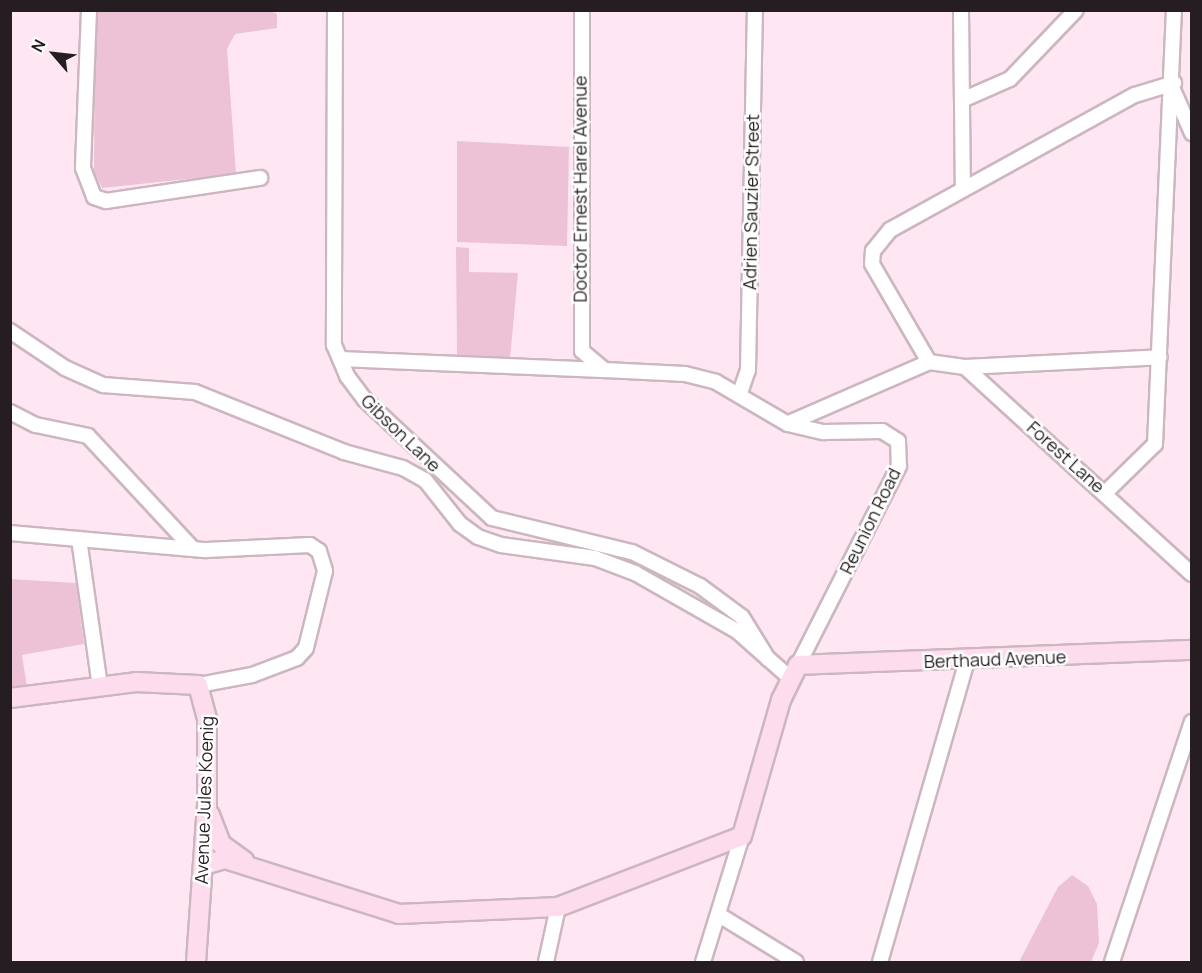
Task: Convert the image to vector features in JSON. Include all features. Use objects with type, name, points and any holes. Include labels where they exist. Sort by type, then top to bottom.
[{"type":"street","points":[[89,10],[83,168],[94,197],[106,201],[260,178]]},
{"type":"street","name":"Gibson Lane","points":[[335,10],[334,345],[365,400],[492,518],[632,552],[700,586],[742,617],[768,658]]},
{"type":"street","name":"Doctor Ernest Harel Avenue","points":[[582,10],[579,338],[598,366]]},
{"type":"street","name":"Adrien Sauzier Street","points":[[740,393],[748,370],[755,10]]},
{"type":"street","points":[[961,10],[963,188]]},
{"type":"street","points":[[962,100],[1010,79],[1076,10]]},
{"type":"street","points":[[1105,493],[1155,444],[1174,87],[1174,10]]},
{"type":"street","points":[[1174,87],[1191,133]]},
{"type":"street","points":[[929,362],[876,278],[873,251],[890,230],[1135,94],[1174,87]]},
{"type":"street","points":[[10,331],[65,368],[103,385],[195,392],[344,452],[403,468],[425,480],[460,524],[478,537],[501,545],[595,558],[635,573],[692,602],[768,658],[794,671],[703,963]]},
{"type":"street","points":[[788,424],[929,362],[965,367],[1160,357]]},
{"type":"street","name":"Reunion Road","points":[[340,359],[598,366],[685,374],[740,393],[788,424],[824,432],[893,433],[901,453],[888,489],[794,671]]},
{"type":"street","name":"Forest Lane","points":[[965,367],[1191,574]]},
{"type":"street","points":[[10,412],[36,425],[88,436],[193,549]]},
{"type":"street","points":[[10,534],[193,549],[310,545],[324,558],[325,571],[306,648],[297,658],[252,675],[198,685],[167,680],[10,698]]},
{"type":"street","points":[[79,538],[100,686]]},
{"type":"street","name":"Berthaud Avenue","points":[[794,671],[1191,650]]},
{"type":"street","points":[[880,963],[967,661]]},
{"type":"street","name":"Avenue Jules Koenig","points":[[195,963],[207,805],[207,711],[198,685]]},
{"type":"street","points":[[1112,963],[1191,722]]},
{"type":"street","points":[[207,805],[225,847],[248,865]]},
{"type":"street","points":[[204,857],[248,865],[399,914],[558,907],[742,836]]},
{"type":"street","points":[[204,857],[225,847]]},
{"type":"street","points":[[546,963],[558,907]]},
{"type":"street","points":[[719,915],[796,963]]},
{"type":"shaded area","points":[[269,10],[277,14],[277,28],[235,34],[227,49],[236,174],[102,188],[94,171],[95,11]]},
{"type":"shaded area","points":[[457,141],[569,147],[567,246],[457,242]]},
{"type":"shaded area","points":[[456,247],[469,248],[469,272],[518,273],[510,359],[457,355]]},
{"type":"shaded area","points":[[10,579],[76,583],[84,644],[22,655],[27,687],[11,690]]},
{"type":"shaded area","points":[[1072,875],[1088,886],[1097,904],[1099,943],[1091,962],[1019,962],[1058,887]]}]
